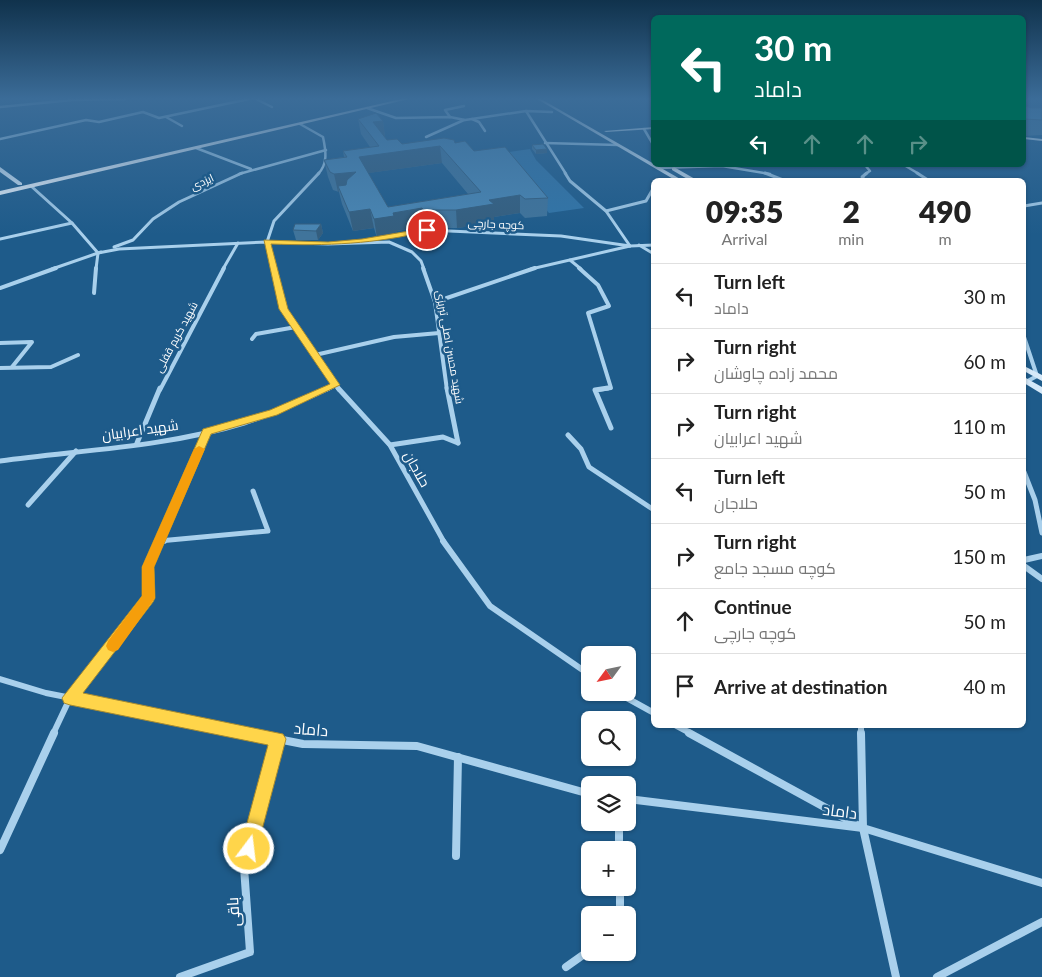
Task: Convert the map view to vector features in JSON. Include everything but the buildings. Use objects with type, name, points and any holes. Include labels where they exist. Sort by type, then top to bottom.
[{"type":"main road","points":[[0,188],[192,145]]},
{"type":"main road","points":[[0,193],[211,145]]},
{"type":"main road","points":[[618,145],[651,164]]},
{"type":"main road","points":[[630,145],[651,156]]},
{"type":"main road","points":[[670,167],[689,178]]},
{"type":"main road","points":[[659,168],[676,178]]},
{"type":"main road","points":[[0,169],[20,184]]},
{"type":"main road","points":[[1026,369],[1040,377]]},
{"type":"main road","points":[[1026,383],[1042,391]]},
{"type":"street","points":[[266,242],[274,221],[324,168],[325,145]]},
{"type":"street","points":[[547,145],[570,181],[606,211],[630,246]]},
{"type":"street","points":[[603,145],[618,145]]},
{"type":"street","points":[[196,148],[223,160],[252,169]]},
{"type":"street","name":"ایزدی","points":[[98,253],[133,240],[153,219],[179,202],[252,169],[326,150]]},
{"type":"street","points":[[659,168],[664,167]]},
{"type":"street","points":[[702,167],[763,172],[777,178]]},
{"type":"street","points":[[863,178],[870,171],[867,167]]},
{"type":"street","points":[[907,167],[925,178]]},
{"type":"street","points":[[31,186],[72,223],[98,253],[94,293]]},
{"type":"street","points":[[606,211],[646,201],[651,192]]},
{"type":"street","points":[[1026,206],[1042,203]]},
{"type":"street","points":[[0,240],[72,223]]},
{"type":"street","name":"کوچه جارچی","points":[[362,242],[427,230],[562,236],[630,246]]},
{"type":"street","points":[[0,288],[98,253],[119,249],[266,242],[328,244],[362,242]]},
{"type":"street","name":"حلاجان","points":[[266,242],[284,309],[336,385],[390,445],[443,541],[490,606],[581,669]]},
{"type":"street","name":"شهید محسن اصلی تبریزی","points":[[362,242],[389,242],[412,252],[421,261],[435,302],[458,444],[443,437],[390,445]]},
{"type":"street","name":"شهید کریم قفلی","points":[[137,443],[156,395],[179,348],[238,243]]},
{"type":"street","points":[[639,245],[651,252]]},
{"type":"street","points":[[435,302],[532,269],[630,246],[651,245]]},
{"type":"street","points":[[570,260],[598,285],[609,306],[588,313],[611,388],[596,390],[611,428]]},
{"type":"street","points":[[252,339],[256,334],[296,328]]},
{"type":"street","points":[[315,355],[394,337],[439,332]]},
{"type":"street","points":[[0,343],[32,342],[12,367]]},
{"type":"street","points":[[1026,342],[1040,377],[1026,382]]},
{"type":"street","points":[[0,368],[51,367],[78,355]]},
{"type":"street","name":"شهید اعرابیان","points":[[0,461],[137,443],[207,431],[274,413],[336,385]]},
{"type":"street","points":[[0,850],[70,698],[106,655],[148,598],[148,567],[207,431]]},
{"type":"street","points":[[568,435],[581,449],[589,467],[651,508]]},
{"type":"street","points":[[28,504],[76,450]]},
{"type":"street","points":[[1026,478],[1037,508],[1042,533]]},
{"type":"street","points":[[159,541],[268,531],[253,491]]},
{"type":"street","points":[[1026,560],[1042,556]]},
{"type":"street","points":[[1026,567],[1042,579]]},
{"type":"street","name":"داماد","points":[[0,679],[70,698],[303,744],[417,746],[581,791]]},
{"type":"street","points":[[632,701],[651,711]]},
{"type":"street","points":[[680,728],[863,828]]},
{"type":"street","points":[[861,728],[863,828],[896,977]]},
{"type":"street","name":"باقی","points":[[180,977],[250,952],[244,868],[278,739]]},
{"type":"street","points":[[456,856],[458,757]]},
{"type":"street","name":"داماد","points":[[636,800],[863,828],[1042,884]]},
{"type":"street","points":[[941,975],[1042,922]]},
{"type":"street","points":[[566,967],[581,956]]},
{"type":"shaded area","points":[[530,149],[536,160],[584,208],[549,213],[521,177],[509,152]]},
{"type":"slow traffic","points":[[113,646],[148,598],[148,567],[199,449]]},
{"type":"route","points":[[249,849],[278,739],[70,698],[106,655],[148,598],[148,567],[207,431],[274,413],[336,385],[284,309],[266,242],[328,244],[362,242],[427,230]]}]
